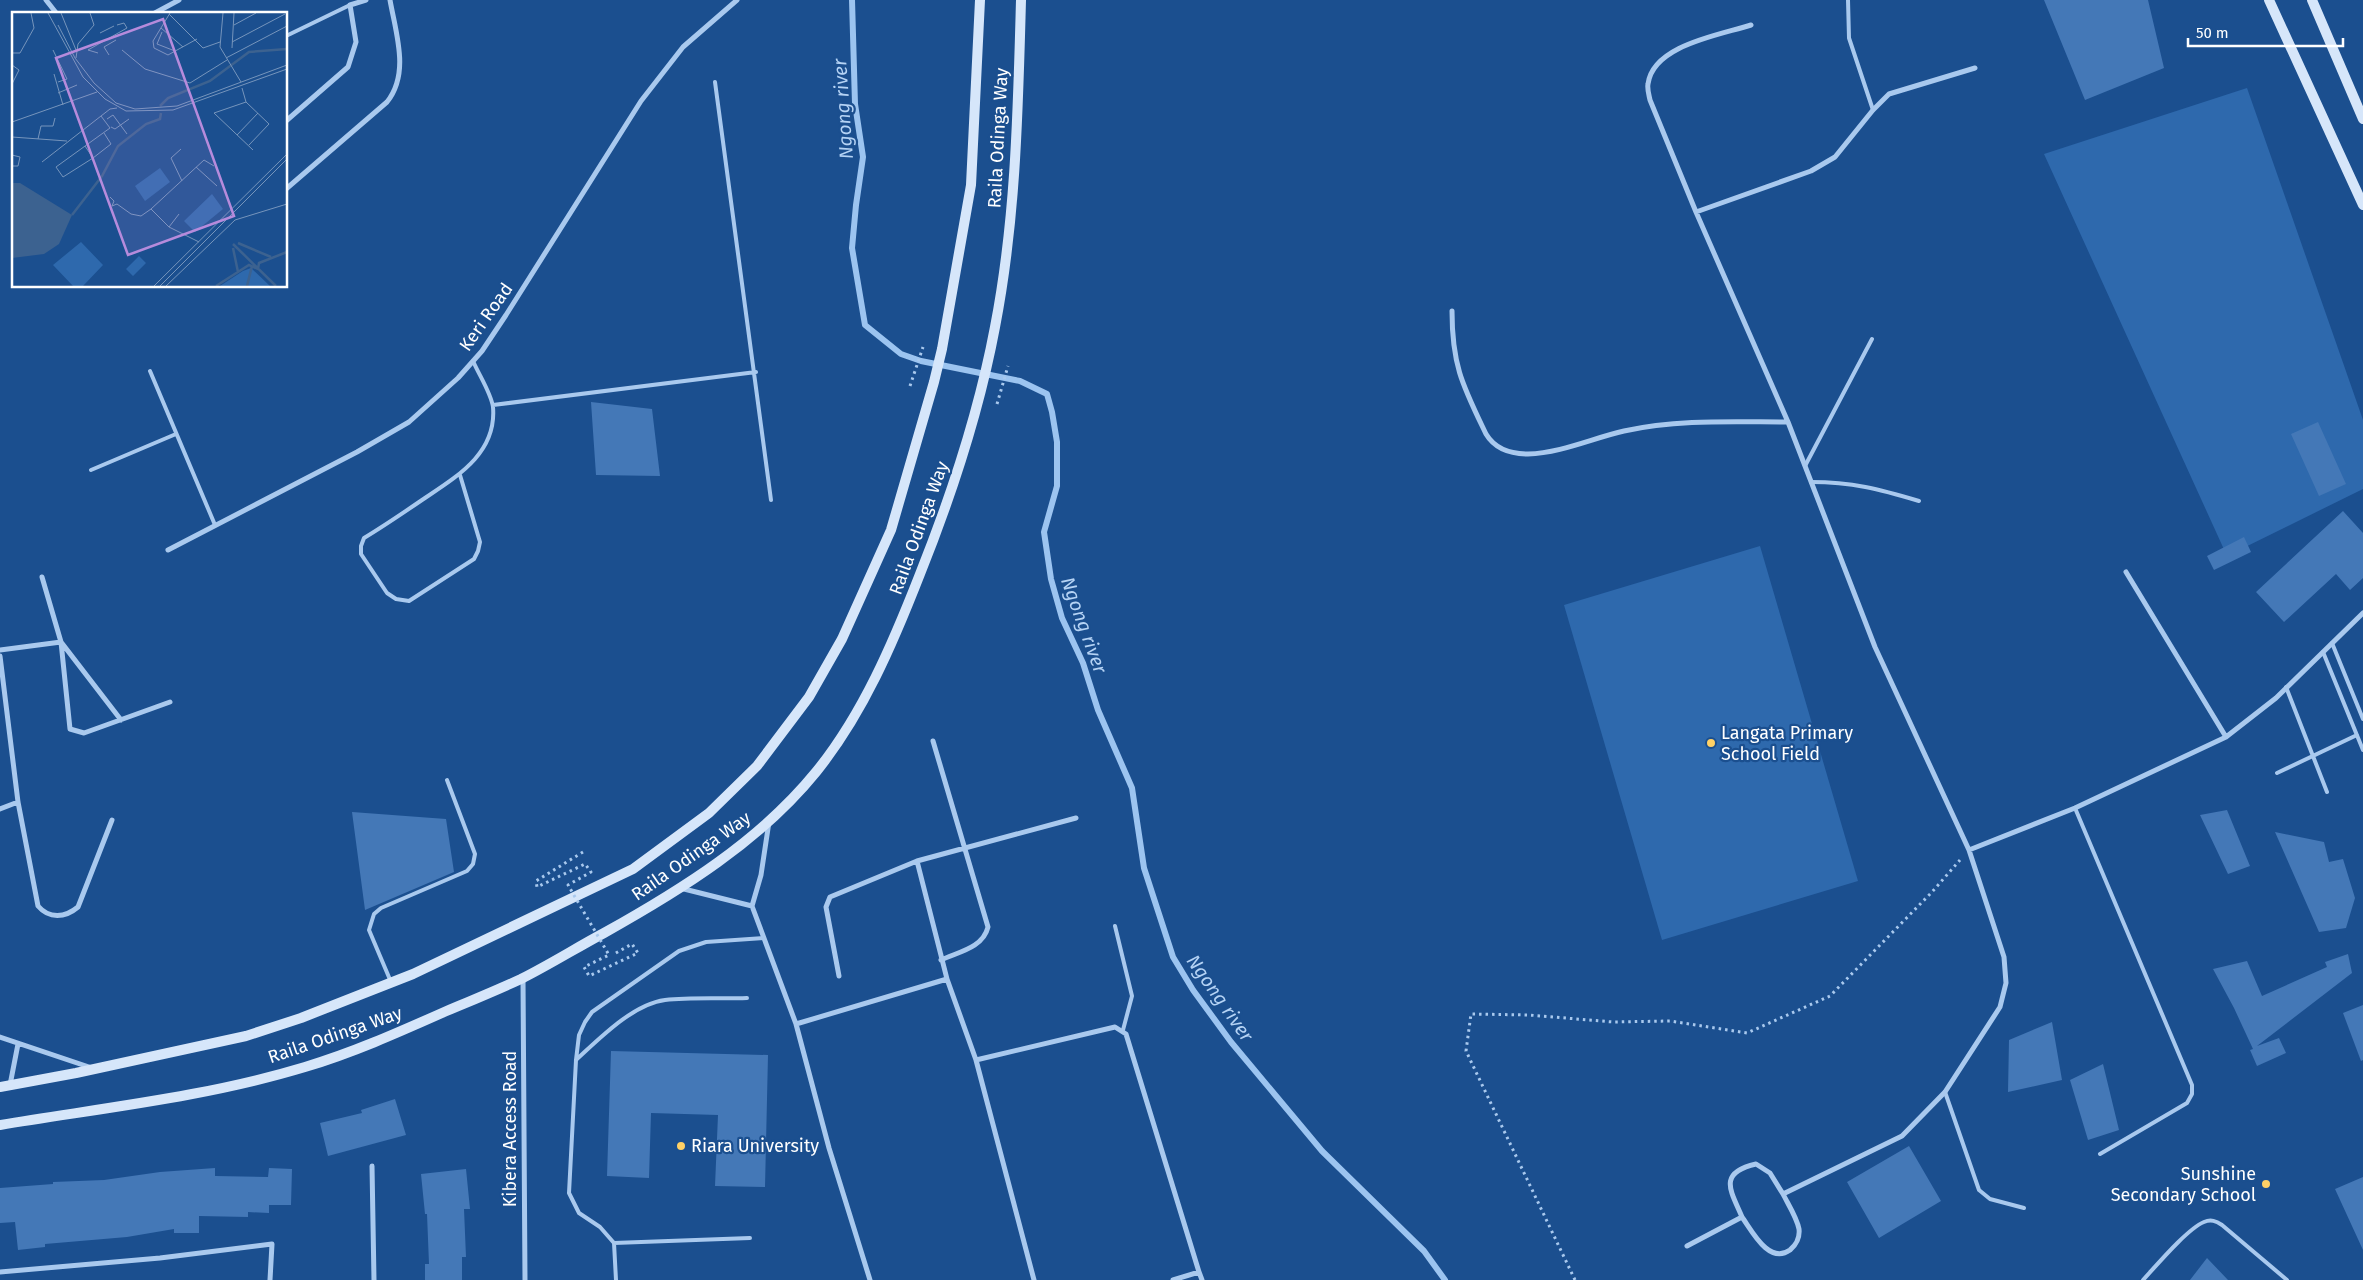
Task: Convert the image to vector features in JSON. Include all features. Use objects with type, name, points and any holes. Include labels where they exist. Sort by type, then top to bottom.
[{"type":"main road","name":"Raila Odinga Way","points":[[5,1086],[96,1069],[246,1036],[301,1018],[391,982],[633,869],[709,813],[757,766],[809,697],[842,639],[891,530],[942,350],[971,184],[980,0]]},
{"type":"main road","name":"Raila Odinga Way","points":[[0,1125],[165,1100],[306,1067],[394,1034],[523,978],[679,888],[735,849],[769,822],[815,773],[868,691],[895,638],[942,520],[969,438],[996,323],[1009,236],[1017,121],[1021,0]]},
{"type":"main road","points":[[2269,0],[2363,205]]},
{"type":"main road","points":[[2312,0],[2363,119]]},
{"type":"street","points":[[46,0],[55,12]]},
{"type":"street","points":[[158,12],[179,0]]},
{"type":"street","points":[[288,119],[348,67],[356,42],[350,5],[366,0]]},
{"type":"street","points":[[288,187],[387,102],[395,91],[400,75],[400,61],[390,0]]},
{"type":"street","name":"Keri Road","points":[[168,550],[358,452],[409,422],[473,361],[506,315],[641,100],[684,47],[737,0]]},
{"type":"street","points":[[1751,26],[1674,49],[1654,67],[1648,84],[1650,100],[1696,212],[1788,422],[1875,647],[1969,850],[2004,957],[2006,983],[2000,1007],[1945,1092],[1902,1136],[1784,1194]]},
{"type":"street","points":[[1696,212],[1811,172],[1835,157],[1873,110],[1889,94],[1975,68]]},
{"type":"street","points":[[1452,311],[1452,341],[1460,381],[1486,434],[1491,442],[1499,448],[1528,454],[1598,440],[1623,431],[1665,424],[1788,422]]},
{"type":"street","points":[[2126,572],[2226,737]]},
{"type":"street","points":[[42,577],[61,642],[70,730],[84,733],[170,702]]},
{"type":"street","points":[[1969,850],[2075,808],[2226,737],[2286,687],[2363,613]]},
{"type":"street","points":[[0,650],[61,642]]},
{"type":"street","points":[[61,642],[121,720]]},
{"type":"street","points":[[0,656],[18,802],[38,906],[50,914],[61,916],[71,914],[78,908],[112,820]]},
{"type":"street","points":[[933,742],[988,927],[986,935],[981,942],[941,960]]},
{"type":"street","points":[[0,809],[18,802]]},
{"type":"street","points":[[839,976],[826,908],[830,897],[917,861],[1076,818]]},
{"type":"street","points":[[769,822],[761,875],[752,906],[796,1024],[829,1148],[870,1280]]},
{"type":"street","points":[[917,861],[941,960],[976,1060],[1034,1280]]},
{"type":"street","points":[[679,888],[752,906]]},
{"type":"street","name":"Kibera Access Road","points":[[523,978],[525,1280]]},
{"type":"street","points":[[796,1024],[947,979]]},
{"type":"street","points":[[976,1060],[1115,1027],[1123,1030],[1126,1034],[1202,1280]]},
{"type":"street","points":[[0,1037],[96,1069]]},
{"type":"street","points":[[5,1086],[18,1044]]},
{"type":"street","points":[[1756,1164],[1770,1173],[1784,1194],[1799,1228],[1798,1239],[1793,1248],[1786,1253],[1774,1253],[1764,1247],[1742,1217],[1729,1186],[1732,1176],[1738,1170],[1756,1164]]},
{"type":"street","points":[[372,1166],[374,1280]]},
{"type":"street","points":[[1687,1246],[1742,1217]]},
{"type":"street","points":[[0,1272],[160,1258],[272,1244],[270,1280]]},
{"type":"street","points":[[1173,1280],[1200,1272]]},
{"type":"lane","points":[[1848,0],[1849,38],[1873,110]]},
{"type":"lane","points":[[288,35],[350,5]]},
{"type":"lane","points":[[715,82],[756,372],[771,500]]},
{"type":"lane","points":[[1805,466],[1872,339]]},
{"type":"lane","points":[[460,475],[480,542],[474,559],[410,601],[396,600],[387,593],[361,554],[361,546],[364,538],[460,475],[481,454],[488,441],[493,423],[492,405],[473,361]]},
{"type":"lane","points":[[150,372],[215,525]]},
{"type":"lane","points":[[492,405],[756,372]]},
{"type":"lane","points":[[91,470],[176,434]]},
{"type":"lane","points":[[1811,482],[1863,485],[1918,501]]},
{"type":"lane","points":[[2332,643],[2363,719]]},
{"type":"lane","points":[[2323,652],[2363,750]]},
{"type":"lane","points":[[2286,687],[2327,792]]},
{"type":"lane","points":[[2277,773],[2357,735]]},
{"type":"lane","points":[[391,982],[369,930],[374,914],[381,908],[467,871],[473,864],[476,854],[447,780]]},
{"type":"lane","points":[[2075,808],[2192,1085],[2192,1094],[2188,1103],[2100,1154]]},
{"type":"lane","points":[[1116,926],[1132,996],[1123,1030]]},
{"type":"lane","points":[[616,1280],[614,1242],[600,1227],[579,1213],[569,1193],[576,1060],[580,1035],[592,1012],[679,951],[706,942],[764,938]]},
{"type":"lane","points":[[576,1060],[622,1020],[643,1008],[664,1000],[747,998]]},
{"type":"lane","points":[[1945,1092],[1979,1190],[1990,1200],[2024,1208]]},
{"type":"lane","points":[[2143,1280],[2169,1251],[2203,1222],[2213,1220],[2222,1225],[2287,1280]]},
{"type":"lane","points":[[614,1242],[750,1238]]},
{"type":"path","points":[[910,386],[923,348]]},
{"type":"path","points":[[997,404],[1008,366]]},
{"type":"path","points":[[1575,1280],[1466,1051],[1471,1014],[1529,1015],[1613,1022],[1670,1021],[1747,1033],[1830,996],[1932,892],[1969,850]]},
{"type":"path","points":[[583,852],[536,881],[538,887],[585,864],[591,872],[568,885],[609,955],[584,967],[589,976],[638,953],[632,944],[614,954]]},
{"type":"shaded area","points":[[2247,88],[2363,420],[2363,489],[2227,556],[2044,154]]},
{"type":"shaded area","name":"Langata Primary School Field","points":[[1760,546],[1858,881],[1662,940],[1564,605]]},
{"type":"building","points":[[2044,0],[2148,0],[2164,68],[2085,100]]},
{"type":"building","points":[[591,402],[652,409],[660,476],[596,475]]},
{"type":"building","points":[[2318,422],[2346,484],[2319,496],[2291,434]]},
{"type":"building","points":[[2343,511],[2363,533],[2363,578],[2350,590],[2336,574],[2284,622],[2256,592]]},
{"type":"building","points":[[2244,537],[2251,552],[2214,570],[2207,556]]},
{"type":"building","points":[[2227,810],[2250,866],[2228,874],[2200,815]]},
{"type":"building","points":[[352,812],[446,819],[454,872],[365,910]]},
{"type":"building","points":[[2275,832],[2324,842],[2329,862],[2343,859],[2355,898],[2346,928],[2319,932]]},
{"type":"building","points":[[2348,954],[2352,973],[2257,1046],[2279,1038],[2286,1053],[2257,1066],[2250,1050],[2253,1049],[2213,969],[2247,961],[2262,996],[2327,967],[2325,962]]},
{"type":"building","points":[[2363,1005],[2363,1060],[2361,1061],[2343,1013]]},
{"type":"building","points":[[2052,1022],[2062,1080],[2008,1092],[2009,1040]]},
{"type":"building","points":[[611,1051],[768,1055],[765,1187],[715,1186],[718,1115],[651,1113],[649,1178],[607,1176]]},
{"type":"building","points":[[2103,1064],[2119,1130],[2088,1140],[2070,1080]]},
{"type":"building","points":[[395,1099],[406,1135],[328,1156],[320,1123],[362,1113],[361,1110]]},
{"type":"building","points":[[1909,1146],[1941,1201],[1879,1238],[1847,1182]]},
{"type":"building","points":[[215,1168],[215,1176],[268,1177],[269,1168],[292,1169],[291,1205],[269,1205],[269,1213],[248,1212],[248,1217],[199,1216],[199,1233],[174,1233],[174,1229],[127,1237],[45,1244],[45,1247],[18,1250],[15,1222],[0,1223],[0,1188],[53,1184],[53,1182],[104,1180],[160,1172]]},
{"type":"building","points":[[466,1169],[470,1209],[464,1209],[466,1257],[462,1257],[462,1280],[425,1280],[425,1264],[429,1264],[427,1214],[425,1214],[421,1174]]},
{"type":"building","points":[[2363,1177],[2363,1250],[2335,1189]]},
{"type":"building","points":[[2207,1258],[2228,1280],[2190,1280]]},
{"type":"waterway","name":"Ngong river","points":[[852,0],[855,104],[863,157],[852,248],[865,325],[901,354],[921,361],[1020,381],[1047,394],[1057,442],[1057,486],[1044,532],[1051,579],[1062,618],[1083,663],[1098,710],[1132,788],[1144,868],[1173,957],[1193,990],[1231,1042],[1322,1151],[1424,1251],[1445,1280]]},
{"type":"place","name":"Langata Primary School Field","points":[[1711,743]]},
{"type":"place","name":"Riara University","points":[[681,1146]]},
{"type":"place","name":"Sunshine Secondary School","points":[[2266,1184]]}]
